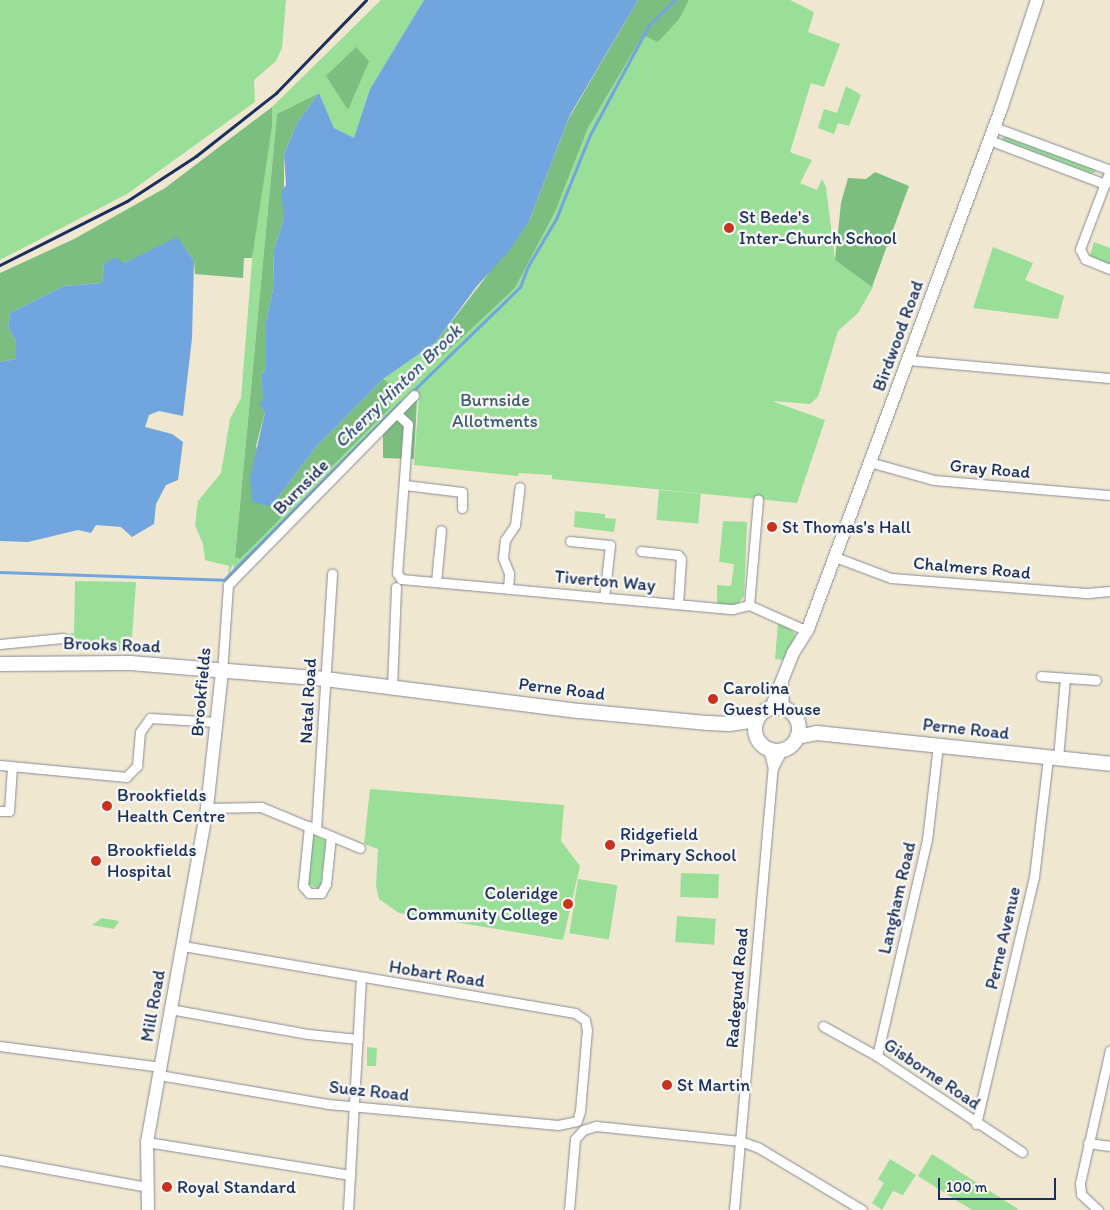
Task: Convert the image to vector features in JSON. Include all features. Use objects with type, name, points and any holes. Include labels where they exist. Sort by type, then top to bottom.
[{"type":"main road","name":"Brooks Road","points":[[0,664],[97,662],[222,673]]},
{"type":"main road","name":"Perne Road","points":[[222,673],[325,679],[580,711],[756,726]]},
{"type":"main road","name":"Perne Road","points":[[777,708],[793,714],[798,731],[938,744],[1110,764]]},
{"type":"main road","points":[[777,708],[756,726],[775,750],[798,731]]},
{"type":"street","name":"Birdwood Road","points":[[777,708],[782,679],[807,631],[835,557],[994,127],[1037,0]]},
{"type":"street","points":[[994,127],[1110,170],[1080,249],[1085,259],[1110,269]]},
{"type":"street","points":[[989,140],[1105,184]]},
{"type":"street","points":[[907,360],[1110,378]]},
{"type":"street","name":"Burnside","points":[[232,580],[414,395]]},
{"type":"street","points":[[396,413],[408,424],[405,485],[462,492],[462,508]]},
{"type":"street","name":"Gray Road","points":[[870,462],[934,480],[1110,495]]},
{"type":"street","name":"Tiverton Way","points":[[405,485],[397,573],[401,579],[733,609],[749,605]]},
{"type":"street","points":[[508,589],[509,573],[503,558],[505,540],[515,525],[520,487]]},
{"type":"street","points":[[758,499],[749,605],[807,631]]},
{"type":"street","points":[[436,582],[441,530]]},
{"type":"street","points":[[570,541],[610,545],[604,598]]},
{"type":"street","points":[[641,551],[678,555],[681,559],[678,604]]},
{"type":"street","name":"Chalmers Road","points":[[835,557],[891,578],[1088,593],[1110,591]]},
{"type":"street","name":"Natal Road","points":[[331,836],[326,884],[321,893],[309,893],[303,886],[312,828],[332,574]]},
{"type":"street","name":"Brookfields","points":[[207,808],[222,673],[228,585],[232,580]]},
{"type":"street","points":[[392,687],[396,586]]},
{"type":"street","name":"Brooks Road","points":[[0,644],[63,638]]},
{"type":"street","points":[[1041,676],[1096,680]]},
{"type":"street","name":"Perne Avenue","points":[[976,1124],[1034,877],[1065,678]]},
{"type":"street","points":[[0,766],[126,777],[138,766],[140,732],[150,718],[217,722]]},
{"type":"street","name":"Langham Road","points":[[877,1056],[927,840],[938,744]]},
{"type":"street","name":"Radegund Road","points":[[773,768],[775,750]]},
{"type":"street","name":"Radegund Road","points":[[734,1210],[775,750]]},
{"type":"street","points":[[0,811],[9,811],[12,767]]},
{"type":"street","points":[[207,808],[261,806],[360,848]]},
{"type":"street","name":"Mill Road","points":[[149,1210],[147,1142],[207,808]]},
{"type":"street","name":"Hobart Road","points":[[182,946],[361,979],[581,1016],[587,1030],[576,1121]]},
{"type":"street","points":[[348,1210],[361,979]]},
{"type":"street","points":[[170,1009],[308,1034],[358,1039]]},
{"type":"street","name":"Gisborne Road","points":[[823,1026],[877,1056],[976,1124],[1022,1152]]},
{"type":"street","name":"Suez Road","points":[[0,1046],[160,1071],[355,1106],[558,1125],[576,1121]]},
{"type":"street","points":[[1098,1210],[1080,1189],[1088,1143],[1110,1050]]},
{"type":"street","points":[[569,1210],[576,1139],[583,1130],[596,1126],[740,1141],[760,1148],[862,1210]]},
{"type":"street","points":[[147,1142],[350,1175]]},
{"type":"street","points":[[1088,1143],[1110,1146]]},
{"type":"street","points":[[0,1160],[147,1187]]},
{"type":"green space","points":[[0,0],[286,0],[282,48],[276,61],[254,80],[255,102],[127,194],[0,260]]},
{"type":"green space","name":"Burnside Allotments","points":[[381,0],[424,0],[370,89],[354,139],[334,128],[319,93],[277,114],[235,556],[240,559],[295,502],[395,386],[383,379],[435,343],[443,354],[515,288],[555,212],[588,128],[643,35],[680,18],[689,0],[790,0],[814,12],[808,32],[840,44],[824,87],[811,83],[790,152],[812,160],[800,183],[817,190],[822,179],[826,187],[835,260],[873,287],[858,313],[838,331],[818,397],[810,404],[772,401],[825,420],[797,503],[552,479],[552,475],[519,473],[518,476],[414,465],[419,395],[416,392],[251,557],[234,570],[233,564],[228,576],[229,566],[205,560],[203,544],[195,525],[198,501],[221,473],[230,419],[241,398],[254,236],[272,127],[272,107]]},
{"type":"green space","points":[[638,0],[689,0],[680,18],[658,42],[643,35],[588,128],[555,212],[515,288],[443,355],[435,343],[529,221],[569,118]]},
{"type":"green space","points":[[356,47],[369,61],[348,110],[326,76]]},
{"type":"green space","points":[[846,86],[861,95],[849,126],[838,123],[834,134],[818,128],[824,109],[837,113]]},
{"type":"green space","points":[[319,93],[297,123],[284,154],[284,218],[274,250],[273,289],[266,322],[266,369],[261,374],[265,412],[256,446],[271,506],[316,447],[383,379],[395,386],[389,409],[240,559],[235,557],[277,114]]},
{"type":"green space","points":[[272,107],[272,127],[252,258],[244,258],[243,278],[195,274],[194,261],[177,238],[124,263],[104,264],[102,283],[64,286],[10,313],[8,327],[16,342],[16,359],[0,362],[0,273],[74,239],[165,188]]},
{"type":"green space","points":[[1005,136],[1094,168],[1096,172],[1091,174],[1004,141],[1002,138]]},
{"type":"green space","points":[[875,172],[909,186],[872,287],[835,260],[841,203],[848,178],[866,179]]},
{"type":"green space","points":[[1094,242],[1110,248],[1110,266],[1089,259]]},
{"type":"green space","points":[[993,247],[1033,263],[1025,280],[1064,296],[1058,319],[973,308]]},
{"type":"green space","points":[[410,394],[417,399],[414,459],[383,458],[383,432]]},
{"type":"green space","points":[[659,490],[701,494],[698,524],[656,520]]},
{"type":"green space","points":[[575,511],[605,514],[605,518],[616,519],[614,532],[574,527]]},
{"type":"green space","points":[[723,521],[747,522],[744,596],[737,605],[717,605],[717,585],[731,586],[734,564],[719,562]]},
{"type":"green space","points":[[75,581],[136,582],[131,651],[65,649],[66,634],[74,633]]},
{"type":"green space","points":[[778,623],[787,626],[796,635],[785,660],[775,659]]},
{"type":"green space","points":[[370,789],[564,805],[561,841],[580,866],[563,940],[399,913],[379,899],[376,886],[378,849],[364,844]]},
{"type":"green space","points":[[313,835],[326,841],[321,886],[318,889],[307,883]]},
{"type":"green space","points":[[681,873],[719,874],[718,898],[680,897]]},
{"type":"green space","points":[[578,879],[618,885],[609,940],[569,933]]},
{"type":"green space","points":[[677,916],[716,919],[714,945],[675,942]]},
{"type":"green space","points":[[102,918],[119,921],[114,929],[92,925]]},
{"type":"green space","points":[[367,1047],[377,1048],[376,1066],[367,1066]]},
{"type":"green space","points":[[932,1154],[1018,1209],[972,1210],[918,1176]]},
{"type":"green space","points":[[890,1159],[916,1175],[903,1195],[893,1191],[882,1210],[872,1203],[884,1183],[878,1179]]},
{"type":"water","points":[[424,0],[638,0],[570,115],[529,221],[509,251],[477,286],[435,343],[383,379],[316,447],[271,506],[252,502],[250,478],[265,412],[259,404],[263,399],[261,374],[266,369],[266,322],[273,289],[274,250],[284,218],[281,192],[286,185],[284,154],[297,123],[319,93],[334,128],[354,138],[370,89]]},
{"type":"water","points":[[177,237],[194,261],[192,338],[183,416],[159,411],[149,415],[145,427],[172,434],[183,442],[178,480],[166,485],[156,504],[154,524],[132,537],[121,527],[96,525],[91,533],[78,530],[28,542],[0,541],[0,362],[16,359],[16,342],[8,327],[10,313],[64,286],[102,283],[104,264],[115,257],[124,263]]},
{"type":"waterway","name":"Cherry Hinton Brook","points":[[411,393],[520,287],[528,266],[556,219],[590,135],[649,25],[675,0]]},
{"type":"waterway","name":"Cherry Hinton Brook","points":[[0,572],[224,580],[400,403]]},
{"type":"railway","points":[[0,265],[127,201],[196,156],[276,93],[366,0]]},
{"type":"place","name":"St Bede's Inter-Church School","points":[[729,228]]},
{"type":"place","name":"St Thomas's Hall","points":[[772,527]]},
{"type":"place","name":"Carolina Guest House","points":[[713,699]]},
{"type":"place","name":"Brookfields Health Centre","points":[[107,806]]},
{"type":"place","name":"Ridgefield Primary School","points":[[610,845]]},
{"type":"place","name":"Brookfields Hospital","points":[[96,861]]},
{"type":"place","name":"Coleridge Community College","points":[[568,904]]},
{"type":"place","name":"St Martin","points":[[667,1085]]},
{"type":"place","name":"Royal Standard","points":[[167,1187]]}]
